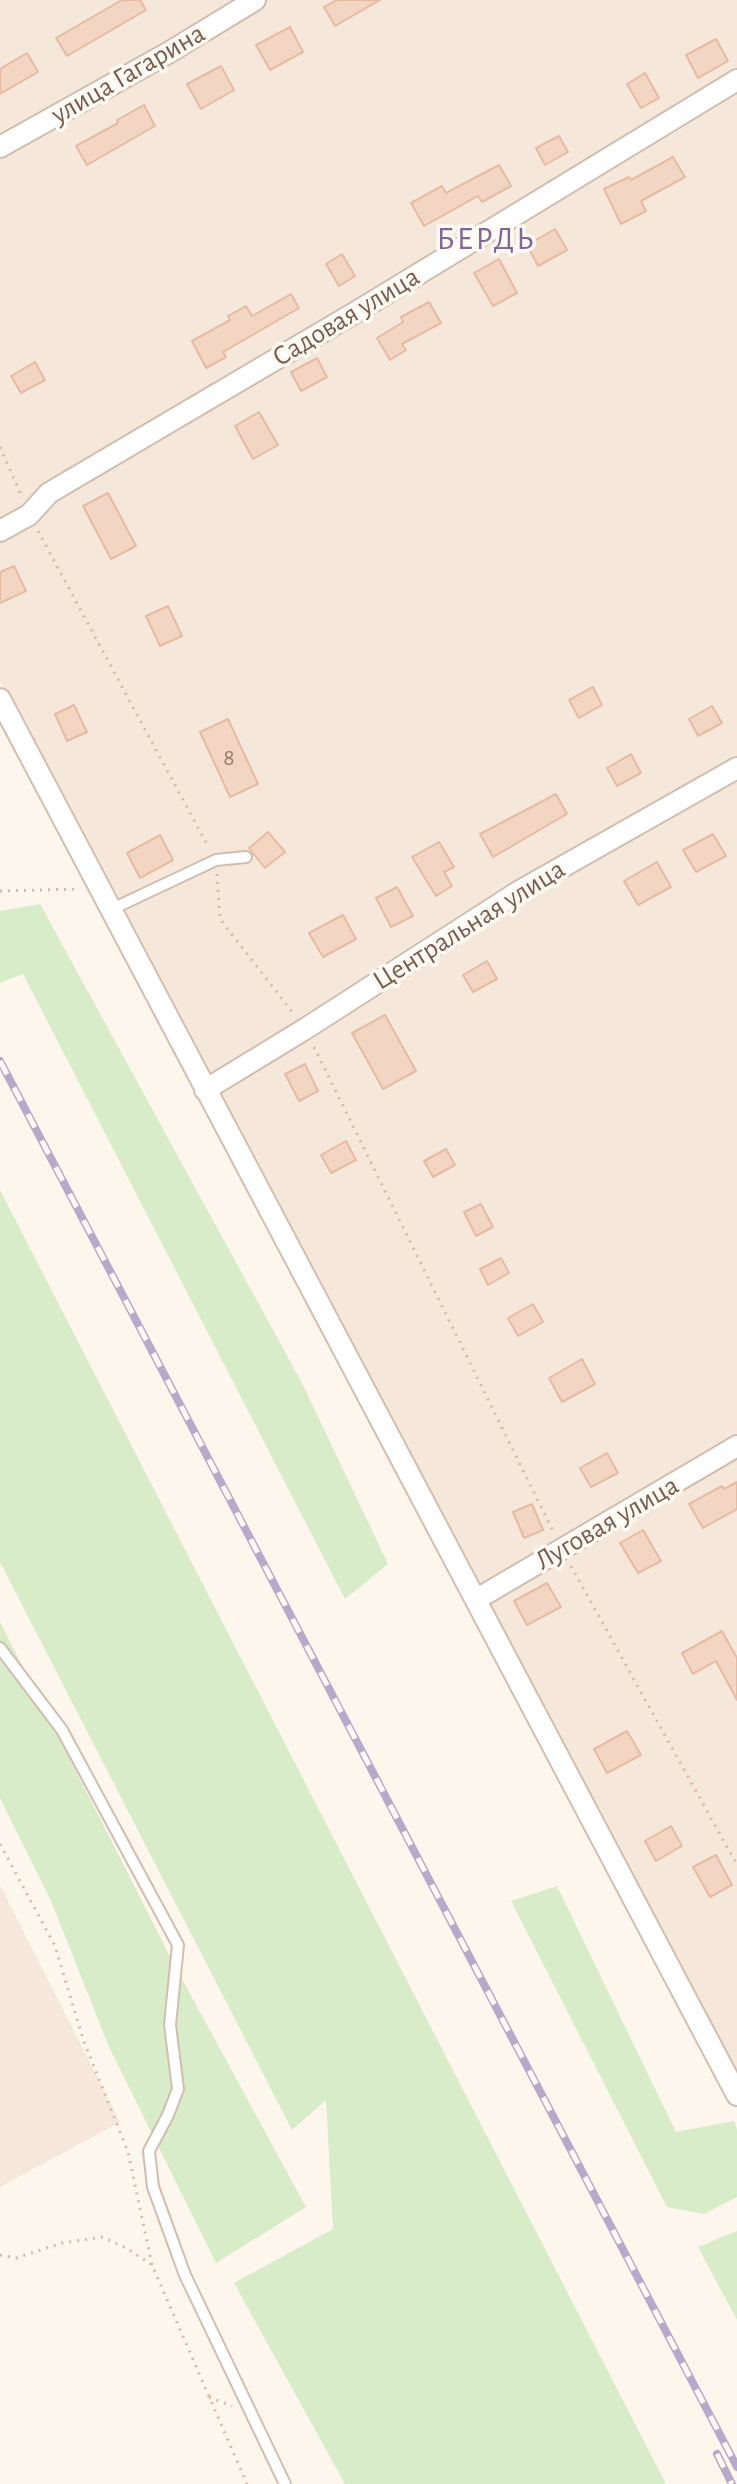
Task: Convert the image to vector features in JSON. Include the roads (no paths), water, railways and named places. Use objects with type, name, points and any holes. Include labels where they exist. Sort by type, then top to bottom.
[{"type":"street","name":"улица Гагарина","points":[[0,147],[168,53],[255,0]]},
{"type":"street","name":"Садовая улица","points":[[0,531],[29,515],[49,493],[356,312],[737,80]]},
{"type":"street","points":[[0,699],[737,2095]]},
{"type":"street","name":"Центральная улица","points":[[205,1090],[518,892],[737,768]]},
{"type":"street","name":"Луговая улица","points":[[477,1599],[737,1446]]},
{"type":"lane","points":[[110,910],[216,860],[246,857]]},
{"type":"lane","points":[[0,1648],[62,1730],[178,1945],[170,2025],[178,2089],[149,2151],[153,2187],[185,2275],[285,2484]]},
{"type":"railway","points":[[0,1061],[737,2467]]},
{"type":"railway","points":[[717,2454],[732,2484]]},
{"type":"district","name":"БЕРДЬ","points":[[486,239]]}]
